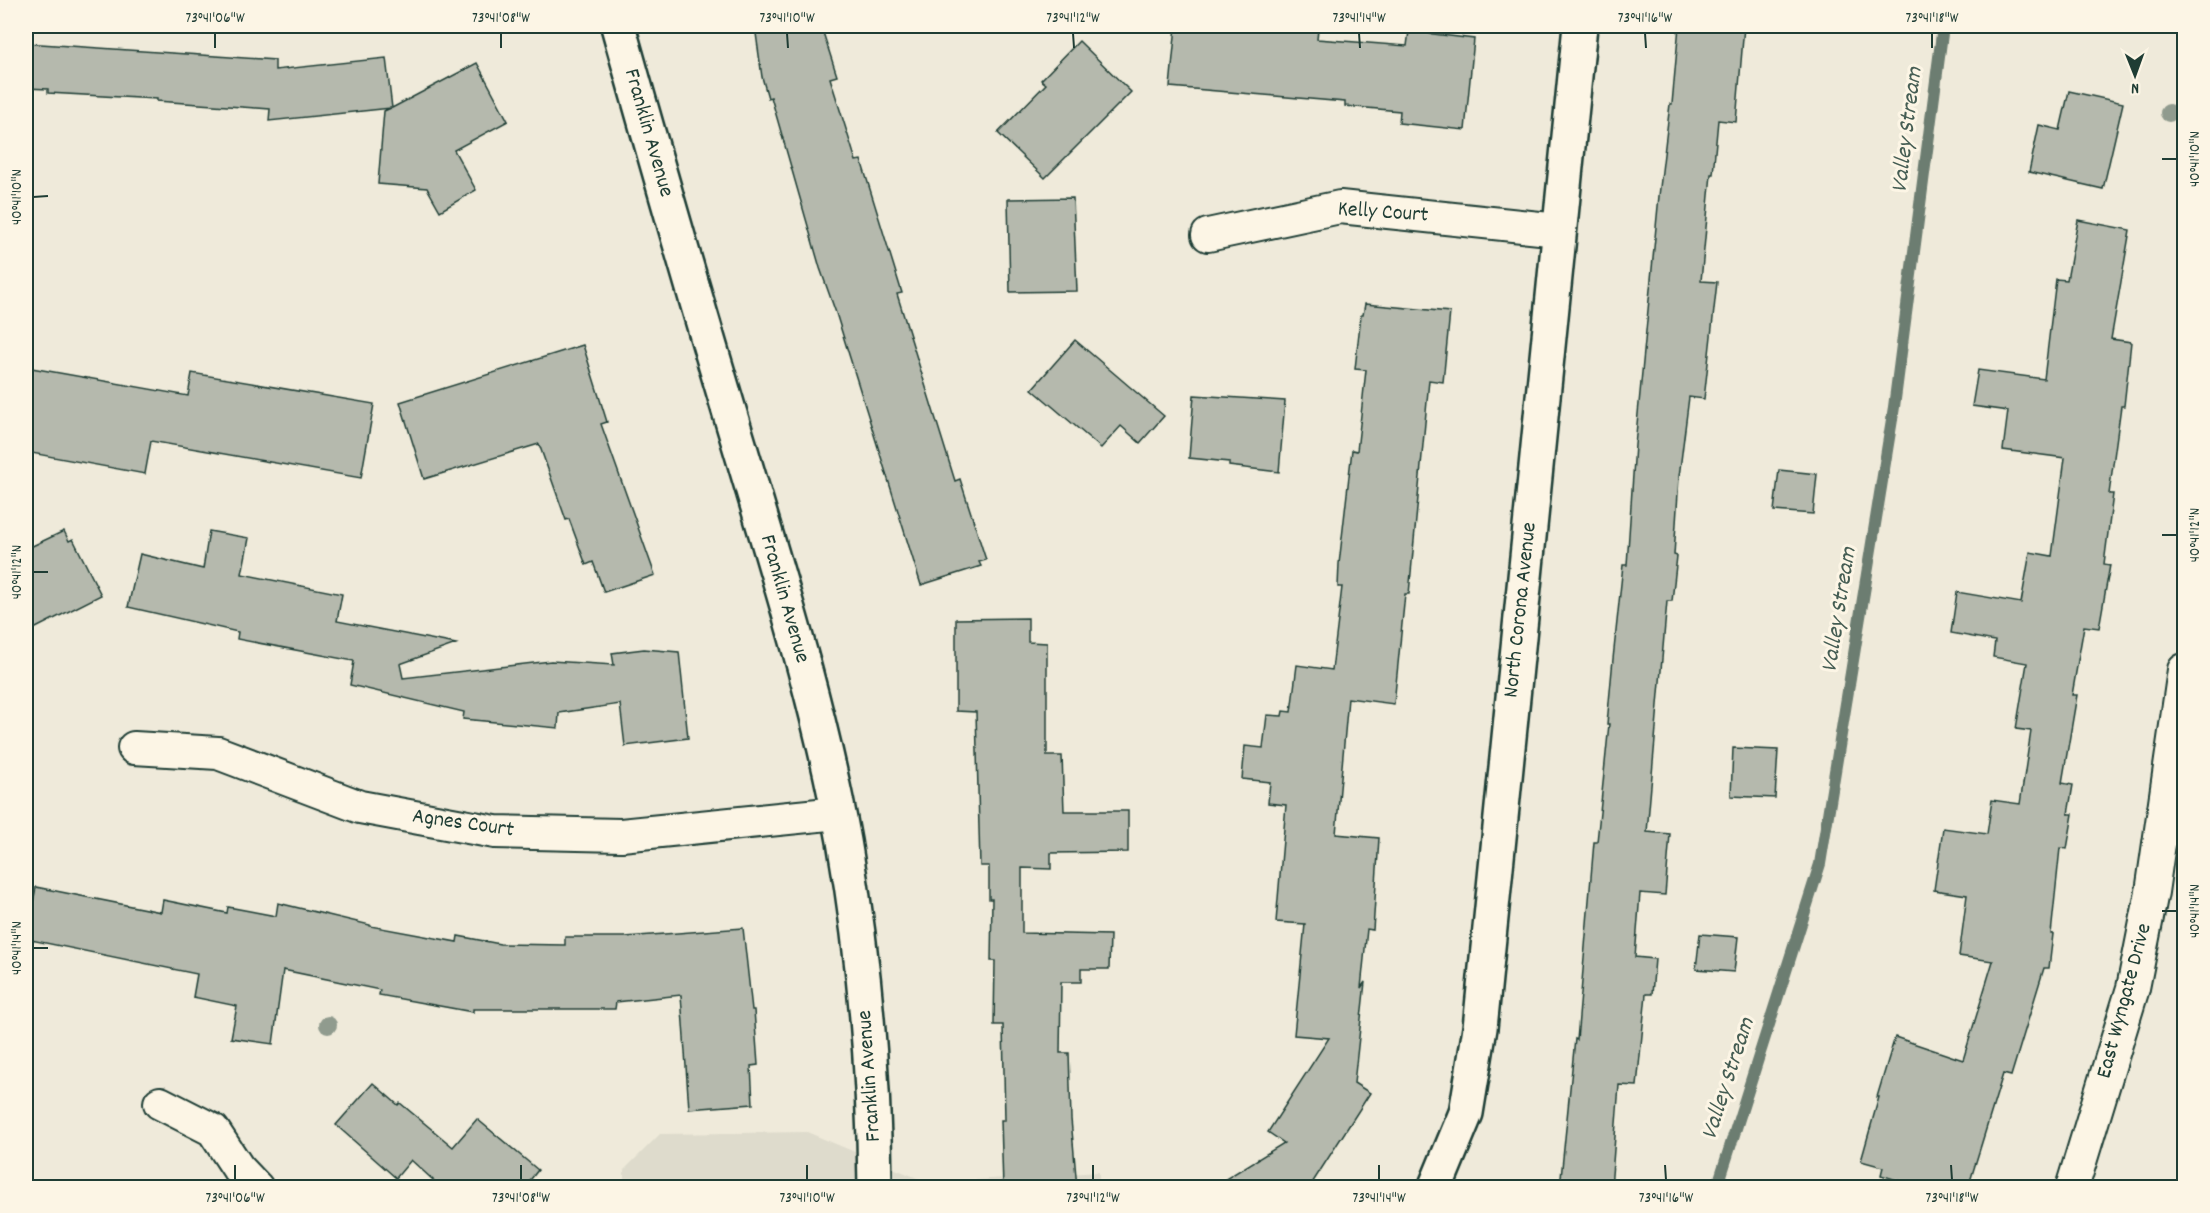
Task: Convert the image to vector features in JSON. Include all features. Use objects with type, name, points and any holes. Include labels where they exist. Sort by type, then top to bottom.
[{"type":"main road","name":"Franklin Avenue","points":[[618,26],[688,275],[797,640],[822,737],[838,813],[860,950],[874,1114],[875,1188]]},
{"type":"main road","name":"North Corona Avenue","points":[[1435,1188],[1466,1113],[1480,1028],[1580,26]]},
{"type":"street","name":"Kelly Court","points":[[1208,235],[1340,207],[1559,230]]},
{"type":"street","name":"East Wyngate Drive","points":[[2072,1188],[2133,988],[2152,892],[2184,670]]},
{"type":"street","name":"Agnes Court","points":[[134,748],[218,753],[360,807],[495,832],[621,835],[838,813]]},
{"type":"street","points":[[160,1103],[213,1130],[238,1168],[257,1188]]},
{"type":"shaded area","points":[[807,1132],[929,1183],[1099,1172],[1099,1187],[624,1188],[624,1170],[660,1134]]},
{"type":"building","points":[[755,26],[821,26],[837,76],[830,78],[856,161],[861,160],[902,293],[897,294],[955,481],[960,479],[986,560],[979,562],[981,566],[921,585],[820,268],[771,97],[768,98],[762,77]]},
{"type":"building","points":[[1176,26],[1270,26],[1318,29],[1317,39],[1407,46],[1409,31],[1474,39],[1465,130],[1399,123],[1400,111],[1345,106],[1345,102],[1170,87]]},
{"type":"building","points":[[1679,26],[1744,26],[1736,122],[1718,120],[1701,281],[1717,282],[1704,399],[1689,397],[1679,477],[1674,555],[1677,556],[1672,601],[1667,601],[1647,832],[1670,834],[1665,895],[1640,893],[1635,957],[1655,959],[1652,994],[1646,994],[1637,1086],[1619,1085],[1611,1188],[1560,1188],[1575,1039],[1577,1040],[1594,842],[1597,842],[1609,724],[1607,724],[1623,565],[1627,565],[1635,445],[1659,196],[1670,104],[1672,104]]},
{"type":"building","points":[[1079,41],[1131,92],[1045,178],[998,133],[1046,84],[1041,80]]},
{"type":"building","points":[[26,43],[275,60],[275,70],[386,58],[392,108],[477,63],[508,121],[454,150],[476,190],[440,211],[427,188],[378,184],[384,111],[391,108],[269,121],[270,109],[157,101],[157,99],[48,93],[48,89],[26,88]]},
{"type":"building","points":[[2069,91],[2123,103],[2103,189],[2029,172],[2039,125],[2060,130]]},
{"type":"building","points":[[1073,198],[1077,291],[1010,292],[1008,199]]},
{"type":"building","points":[[2078,220],[2130,230],[2111,339],[2131,342],[2124,406],[2121,406],[2109,494],[2113,494],[2104,564],[2110,565],[2099,628],[2084,626],[2072,695],[2077,695],[2062,783],[2073,785],[2068,814],[2073,814],[2067,849],[2060,848],[2049,968],[2044,968],[2011,1076],[2003,1074],[1968,1188],[1922,1188],[1881,1175],[1883,1167],[1861,1161],[1895,1037],[1963,1060],[1993,961],[1959,956],[1967,895],[1934,890],[1943,828],[1987,834],[1992,800],[2020,804],[2031,731],[2016,729],[2027,663],[1993,657],[1995,641],[1951,633],[1957,592],[2021,603],[2030,552],[2052,556],[2065,458],[2003,450],[2008,411],[1972,406],[1978,370],[2044,379],[2056,279],[2067,280]]},
{"type":"building","points":[[1365,304],[1450,312],[1443,382],[1429,380],[1409,594],[1405,594],[1394,704],[1348,698],[1336,834],[1379,838],[1373,930],[1367,929],[1361,988],[1365,982],[1354,1083],[1370,1093],[1309,1188],[1211,1188],[1284,1143],[1268,1132],[1329,1038],[1294,1035],[1305,924],[1276,922],[1286,805],[1268,803],[1270,782],[1242,779],[1245,746],[1263,748],[1267,715],[1282,716],[1283,711],[1291,712],[1297,665],[1332,670],[1342,587],[1338,587],[1339,564],[1352,450],[1357,451],[1366,370],[1355,369],[1361,315],[1363,315]]},
{"type":"building","points":[[1075,340],[1164,416],[1140,443],[1121,426],[1101,448],[1032,389]]},
{"type":"building","points":[[583,345],[607,422],[601,424],[655,575],[604,592],[593,562],[586,565],[569,519],[566,520],[539,444],[424,479],[400,402]]},
{"type":"building","points":[[26,367],[188,396],[192,373],[374,404],[361,478],[151,441],[145,474],[26,452]]},
{"type":"building","points":[[1194,395],[1285,401],[1279,472],[1229,466],[1229,462],[1189,458]]},
{"type":"building","points":[[1779,470],[1817,474],[1813,514],[1774,511]]},
{"type":"building","points":[[64,531],[69,541],[73,539],[101,595],[26,633],[26,549]]},
{"type":"building","points":[[209,531],[249,538],[242,574],[342,594],[337,621],[456,644],[400,664],[403,678],[551,661],[614,665],[612,653],[644,649],[679,652],[688,738],[625,746],[620,704],[559,713],[558,728],[463,719],[464,712],[350,685],[354,661],[237,639],[238,632],[128,607],[140,554],[203,569]]},
{"type":"building","points":[[1028,618],[1028,642],[1047,643],[1047,756],[1062,756],[1064,811],[1128,811],[1128,852],[1051,853],[1051,869],[1022,868],[1022,933],[1110,935],[1109,969],[1081,969],[1081,982],[1061,982],[1060,1053],[1069,1053],[1071,1119],[1077,1188],[1003,1188],[1001,1120],[1005,1120],[1003,1025],[994,1025],[995,961],[991,961],[992,899],[989,899],[989,866],[980,866],[976,712],[956,711],[956,619]]},
{"type":"building","points":[[1733,748],[1778,750],[1775,798],[1731,796]]},
{"type":"building","points":[[36,887],[161,912],[163,900],[227,913],[228,907],[276,916],[278,903],[370,926],[457,942],[458,936],[500,944],[565,945],[565,937],[625,937],[743,928],[752,1010],[754,1010],[758,1065],[751,1066],[753,1104],[689,1109],[681,995],[616,1002],[615,1009],[473,1009],[473,1012],[379,995],[380,990],[283,970],[273,1044],[231,1038],[237,1006],[193,997],[197,974],[26,939]]},
{"type":"building","points":[[1700,934],[1738,937],[1734,972],[1696,969]]},
{"type":"building","points":[[373,1083],[453,1147],[477,1119],[538,1170],[524,1188],[442,1188],[411,1160],[396,1178],[336,1125]]},
{"type":"waterway","name":"Valley Stream","points":[[1717,1188],[1820,864],[1894,407],[1943,26]]}]
